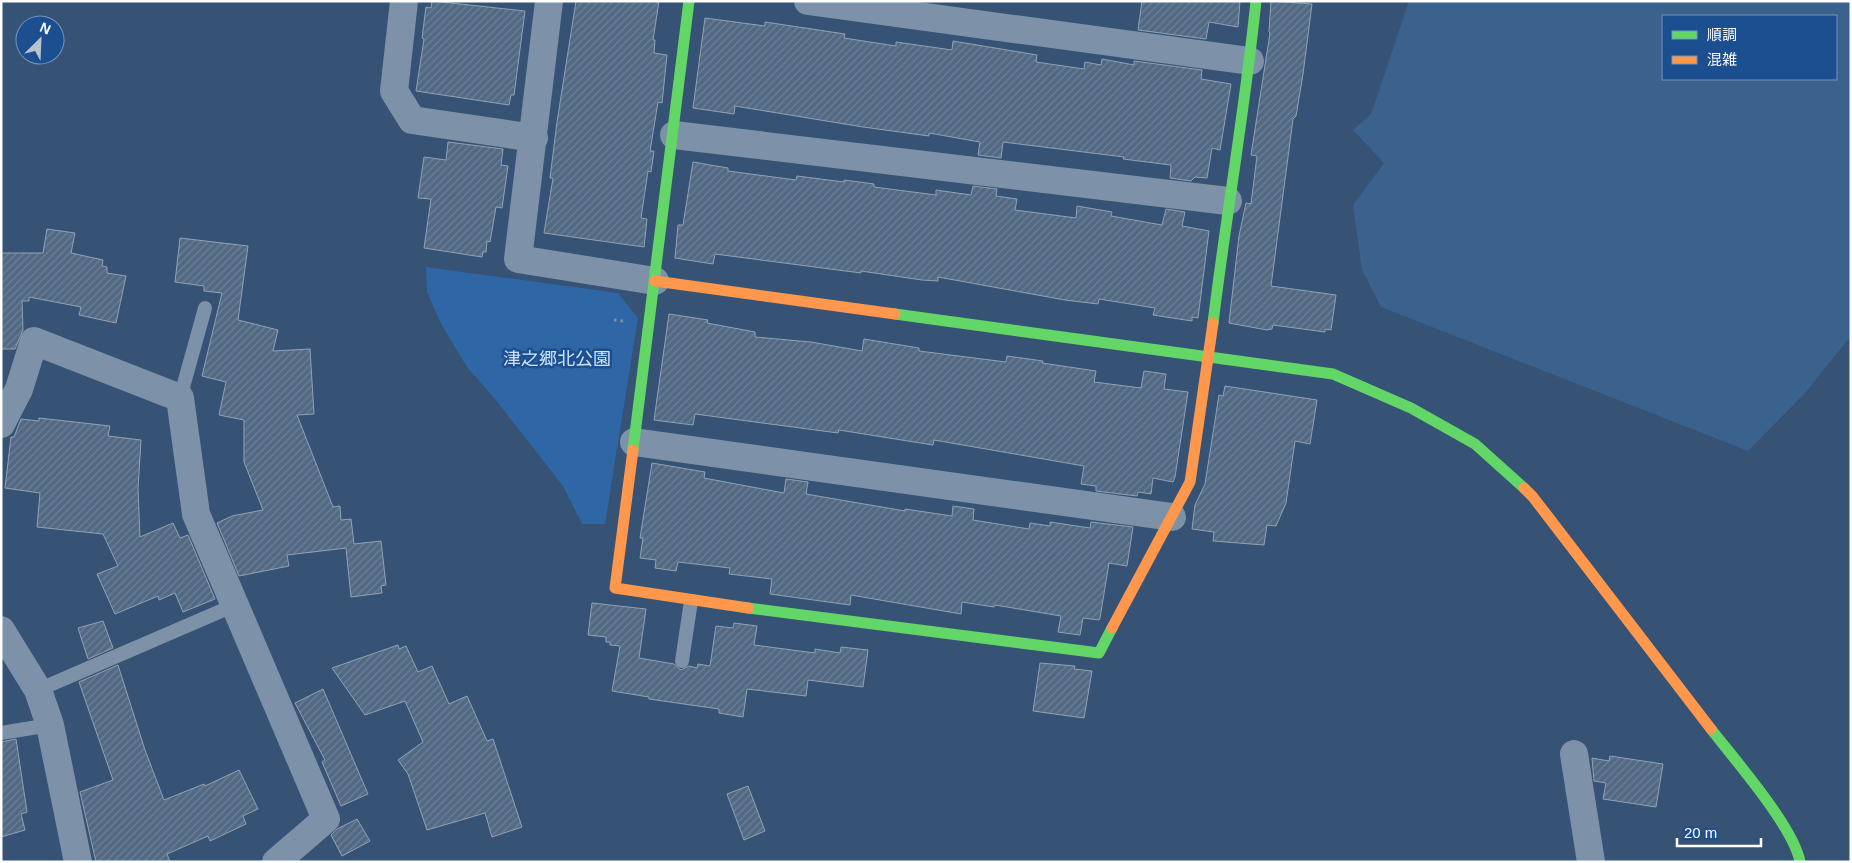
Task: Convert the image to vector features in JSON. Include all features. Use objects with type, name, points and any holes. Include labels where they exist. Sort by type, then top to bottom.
[{"type":"street","points":[[404,1],[394,91],[412,120],[534,138]]},
{"type":"street","points":[[549,1],[518,259],[655,281],[1333,374],[1411,408],[1475,444],[1539,505],[1768,803],[1798,851],[1800,862]]},
{"type":"street","points":[[689,1],[674,135],[615,588],[691,601],[1099,653],[1190,482],[1209,356],[1228,201],[1250,60],[1256,1]]},
{"type":"street","points":[[808,1],[1250,60]]},
{"type":"street","points":[[674,135],[1228,201]]},
{"type":"street","points":[[1,424],[19,389],[34,341],[180,398],[196,514],[326,819],[276,862]]},
{"type":"street","points":[[634,442],[1172,517]]},
{"type":"street","points":[[1,630],[38,690],[50,725],[78,862]]},
{"type":"street","points":[[1574,754],[1591,862]]},
{"type":"lane","points":[[180,398],[205,308]]},
{"type":"lane","points":[[682,662],[691,601]]},
{"type":"lane","points":[[38,690],[234,605]]},
{"type":"lane","points":[[1,732],[50,725]]},
{"type":"green space","name":"津之郷北公園","points":[[426,267],[618,293],[638,318],[605,524],[582,524],[563,486],[495,399],[467,367],[441,324],[427,292]]},
{"type":"shaded area","points":[[1409,1],[1851,1],[1851,336],[1805,393],[1748,451],[1381,307],[1362,270],[1353,205],[1384,163],[1353,130],[1371,114]]},
{"type":"building","points":[[432,1],[525,11],[514,95],[511,95],[509,105],[416,91],[424,39],[422,38],[426,7],[431,8]]},
{"type":"building","points":[[576,1],[659,1],[653,40],[655,40],[654,53],[667,55],[662,103],[658,102],[650,151],[654,151],[651,172],[648,171],[641,218],[647,219],[644,247],[544,233],[553,178],[550,178],[557,122]]},
{"type":"building","points":[[1142,1],[1240,1],[1238,27],[1209,22],[1206,39],[1138,30]]},
{"type":"building","points":[[1271,1],[1312,4],[1303,74],[1296,116],[1293,119],[1271,286],[1336,295],[1331,330],[1325,329],[1325,332],[1273,325],[1272,329],[1267,330],[1229,323],[1239,236],[1246,203],[1251,204],[1257,156],[1251,155],[1270,33]]},
{"type":"building","points":[[705,18],[765,26],[765,22],[845,34],[844,38],[896,46],[896,42],[952,50],[953,41],[1037,55],[1036,62],[1084,69],[1085,62],[1101,65],[1102,59],[1134,65],[1134,61],[1202,70],[1201,79],[1231,84],[1220,150],[1212,148],[1207,178],[1195,177],[1191,181],[1170,178],[1171,165],[1123,159],[1124,157],[1003,142],[1001,158],[978,155],[980,142],[929,133],[929,136],[863,127],[735,106],[734,114],[693,108]]},
{"type":"building","points":[[448,142],[503,149],[501,165],[508,166],[502,208],[496,207],[490,242],[487,241],[486,252],[483,252],[482,257],[424,248],[431,199],[418,198],[424,157],[446,160]]},
{"type":"building","points":[[693,162],[728,168],[728,171],[796,180],[797,176],[844,182],[844,180],[874,184],[874,187],[936,195],[936,190],[971,195],[973,186],[997,189],[996,196],[1017,199],[1015,210],[1076,218],[1077,206],[1112,212],[1111,216],[1162,225],[1166,209],[1185,212],[1182,226],[1209,231],[1198,318],[1192,317],[1192,321],[1153,315],[1155,308],[1099,299],[1098,304],[1065,300],[938,277],[938,281],[922,280],[715,254],[713,264],[675,258],[678,225],[683,225]]},
{"type":"building","points":[[47,229],[75,233],[71,253],[103,260],[102,266],[107,267],[107,273],[126,276],[116,323],[79,315],[81,307],[29,297],[29,301],[22,301],[23,330],[15,349],[1,349],[1,253],[43,253]]},
{"type":"building","points":[[180,238],[248,246],[238,320],[278,330],[273,351],[310,349],[314,414],[297,415],[333,507],[340,506],[341,520],[351,519],[354,544],[381,541],[386,585],[381,586],[382,593],[351,597],[346,548],[287,555],[289,566],[239,576],[217,523],[232,516],[263,510],[244,462],[244,420],[219,415],[226,382],[202,376],[222,293],[204,291],[204,286],[175,282]]},
{"type":"building","points":[[669,314],[708,320],[707,323],[755,332],[755,337],[811,342],[862,351],[864,339],[919,348],[919,351],[1006,362],[1007,356],[1043,361],[1042,363],[1096,371],[1094,382],[1141,388],[1144,371],[1166,374],[1164,389],[1188,392],[1175,477],[1173,482],[1153,478],[1151,494],[1138,492],[1137,496],[1096,491],[1096,486],[1081,484],[1084,466],[934,440],[933,445],[839,430],[838,433],[695,414],[693,425],[654,420]]},
{"type":"building","points":[[1225,386],[1317,400],[1310,444],[1295,441],[1286,503],[1276,526],[1267,525],[1264,545],[1213,541],[1214,532],[1192,529],[1195,505],[1205,484],[1219,395],[1223,396]]},
{"type":"building","points":[[39,418],[110,426],[108,436],[141,440],[138,488],[140,537],[173,523],[180,538],[188,535],[215,599],[183,612],[175,593],[159,600],[158,596],[115,614],[97,574],[118,566],[103,534],[37,527],[40,493],[5,488],[11,437],[14,437],[21,419],[39,421]]},
{"type":"building","points":[[652,463],[705,472],[704,478],[784,493],[786,479],[808,482],[806,494],[905,511],[905,509],[952,516],[953,506],[974,509],[973,520],[1029,529],[1030,523],[1050,526],[1050,522],[1090,528],[1091,522],[1133,527],[1127,566],[1109,563],[1100,618],[1099,620],[1083,618],[1080,635],[1058,632],[1061,616],[995,605],[994,607],[962,602],[961,614],[851,595],[850,605],[770,594],[772,579],[729,574],[730,568],[678,562],[676,571],[655,568],[656,560],[640,558],[643,538],[640,538]]},
{"type":"building","points":[[592,603],[646,609],[639,658],[674,664],[681,670],[689,666],[697,668],[698,664],[710,666],[716,626],[733,628],[734,623],[757,626],[754,645],[815,653],[815,649],[840,653],[841,647],[868,650],[863,687],[808,680],[806,696],[747,689],[743,717],[719,713],[719,709],[649,699],[649,697],[612,691],[620,646],[610,645],[610,642],[606,642],[606,637],[588,635]]},
{"type":"building","points":[[103,621],[113,648],[88,659],[78,628]]},
{"type":"building","points":[[398,645],[399,649],[406,646],[418,672],[432,666],[449,704],[467,696],[487,741],[493,739],[522,827],[492,837],[485,813],[427,830],[408,774],[398,760],[423,742],[405,701],[365,715],[332,668]]},
{"type":"building","points":[[1040,663],[1075,666],[1074,669],[1092,671],[1084,718],[1033,711]]},
{"type":"building","points":[[118,665],[145,750],[164,800],[204,784],[205,786],[239,770],[258,809],[243,816],[246,824],[210,841],[208,836],[167,854],[170,862],[96,862],[80,792],[113,780],[79,682]]},
{"type":"building","points":[[323,689],[368,794],[341,806],[322,762],[325,760],[295,703]]},
{"type":"building","points":[[16,739],[27,812],[21,814],[25,830],[1,837],[1,742]]},
{"type":"building","points":[[1610,756],[1663,764],[1656,807],[1603,799],[1606,783],[1594,781],[1592,758],[1609,761]]},
{"type":"building","points":[[748,786],[765,831],[744,840],[727,794]]},
{"type":"building","points":[[357,819],[370,841],[342,856],[331,835],[337,829]]},
{"type":"traffic: fast","points":[[633,450],[689,1]]},
{"type":"traffic: fast","points":[[1213,323],[1256,1]]},
{"type":"traffic: fast","points":[[895,314],[1333,374],[1411,408],[1475,444],[1524,488]]},
{"type":"traffic: fast","points":[[748,608],[1099,653],[1112,628]]},
{"type":"traffic: fast","points":[[1711,729],[1775,812],[1787,831],[1800,862]]},
{"type":"traffic: slow","points":[[655,281],[895,314]]},
{"type":"traffic: slow","points":[[1112,628],[1190,482],[1213,323]]},
{"type":"traffic: slow","points":[[633,450],[615,588],[748,608]]},
{"type":"traffic: slow","points":[[1524,488],[1533,497],[1711,729]]}]
